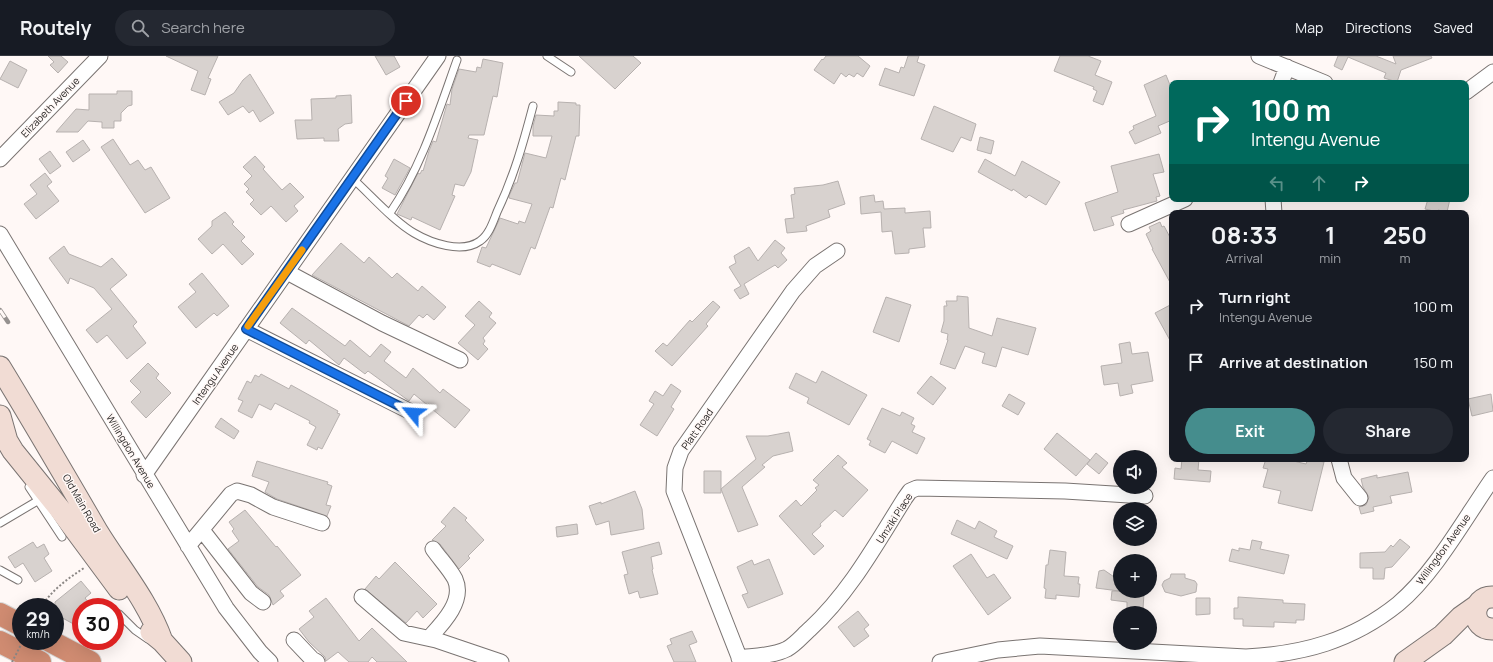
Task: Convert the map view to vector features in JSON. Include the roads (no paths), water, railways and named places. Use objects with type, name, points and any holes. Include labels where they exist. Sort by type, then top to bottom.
[{"type":"highway","points":[[0,614],[12,621]]},
{"type":"highway","points":[[0,642],[40,662]]},
{"type":"highway","points":[[64,648],[90,662]]},
{"type":"main road","name":"Old Main Road","points":[[0,367],[43,436],[98,531],[171,651]]},
{"type":"main road","name":"Old Main Road","points":[[0,416],[11,451],[43,497],[151,632],[171,651]]},
{"type":"main road","points":[[11,451],[30,458],[38,455],[43,436]]},
{"type":"main road","points":[[43,497],[56,485],[61,467]]},
{"type":"main road","points":[[1487,627],[1476,615],[1488,598]]},
{"type":"main road","points":[[1405,662],[1443,635],[1462,617],[1488,598]]},
{"type":"main road","points":[[1443,635],[1487,627]]},
{"type":"street","name":"Elizabeth Avenue","points":[[0,159],[100,56]]},
{"type":"street","name":"Intengu Avenue","points":[[144,475],[438,56]]},
{"type":"street","points":[[1259,56],[1318,80]]},
{"type":"street","points":[[1282,80],[1287,67]]},
{"type":"street","points":[[1469,90],[1493,72]]},
{"type":"street","points":[[1129,224],[1178,202]]},
{"type":"street","name":"Willingdon Avenue","points":[[0,234],[144,475],[226,608],[260,652],[270,662]]},
{"type":"street","name":"Platt Road","points":[[740,660],[674,491],[675,468],[681,451],[793,291],[815,266],[837,251]]},
{"type":"street","points":[[287,272],[382,323],[460,360]]},
{"type":"street","points":[[246,329],[413,413]]},
{"type":"street","points":[[1340,462],[1344,478],[1360,498]]},
{"type":"street","name":"Willingdon Avenue","points":[[940,662],[998,650],[1040,646],[1246,657],[1289,653],[1322,646],[1366,626],[1398,604],[1417,585],[1437,560],[1493,478]]},
{"type":"street","name":"Umziki Place","points":[[740,660],[770,655],[787,649],[818,621],[848,588],[862,569],[905,498],[910,491],[917,488],[1065,491],[1144,496]]},
{"type":"street","points":[[188,546],[232,494],[237,491],[251,495],[273,507],[322,523]]},
{"type":"street","points":[[202,530],[251,593],[263,602]]},
{"type":"street","points":[[429,638],[446,619],[455,602],[457,589],[455,580],[433,549]]},
{"type":"street","points":[[362,597],[404,633],[429,638],[501,662]]},
{"type":"street","points":[[294,640],[312,660],[317,662]]},
{"type":"lane","points":[[547,56],[571,72]]},
{"type":"lane","points":[[390,212],[406,189],[417,168],[457,60]]},
{"type":"lane","points":[[352,178],[413,232],[436,243],[460,247],[480,241],[490,229],[516,169],[533,106]]},
{"type":"lane","points":[[26,483],[43,497],[62,537]]},
{"type":"lane","points":[[0,523],[43,497]]},
{"type":"lane","points":[[0,570],[18,580]]},
{"type":"lane","points":[[124,618],[145,637],[171,651]]},
{"type":"railway","points":[[0,310],[8,322]]}]
